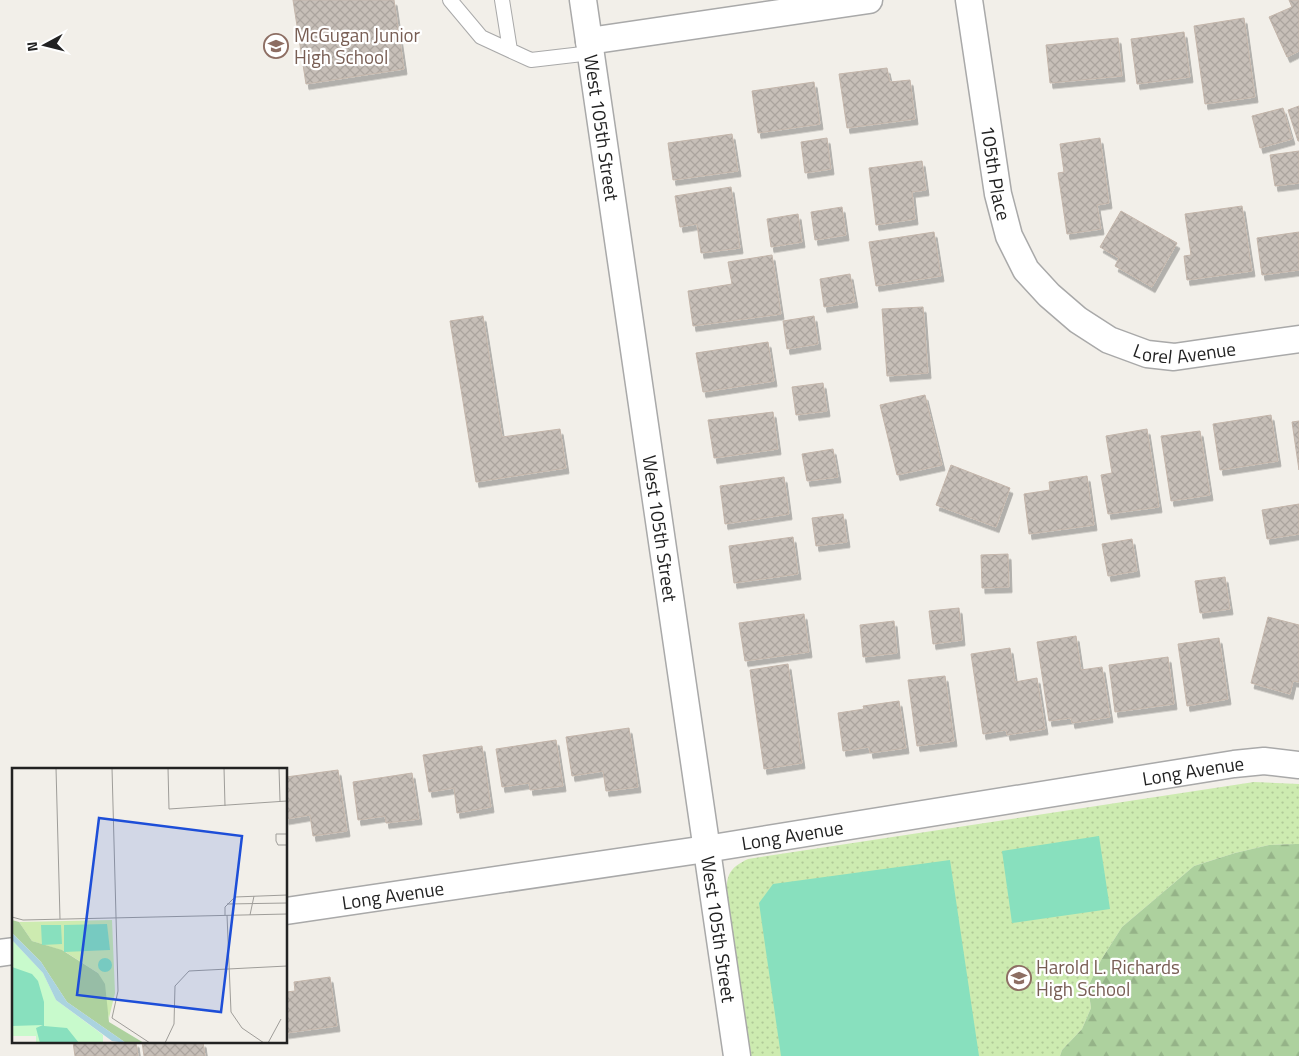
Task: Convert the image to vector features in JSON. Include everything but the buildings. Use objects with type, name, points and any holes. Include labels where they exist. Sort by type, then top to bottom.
[{"type":"street","name":"West 105th Street","points":[[583,0],[736,1056]]},
{"type":"street","points":[[590,47],[869,0]]},
{"type":"street","name":"105th Place","points":[[969,0],[998,194],[1009,236],[1026,270],[1049,295],[1078,320]]},
{"type":"street","name":"Lorel Avenue","points":[[1078,320],[1110,340],[1147,354],[1174,357],[1299,339]]},
{"type":"street","name":"Long Avenue","points":[[288,911],[706,849],[1234,764],[1264,761],[1299,765]]},
{"type":"lane","points":[[450,0],[481,37],[531,60],[590,47]]},
{"type":"lane","points":[[502,0],[510,50]]},
{"type":"green space","name":"Harold L. Richards High School","points":[[1254,782],[1299,784],[1299,844],[1269,845],[1194,866],[1122,927],[1101,960],[1088,987],[1091,1008],[1082,1029],[1062,1050],[1060,1056],[751,1056],[727,900],[729,875],[736,866],[748,859]]},
{"type":"green space","points":[[1099,836],[1110,909],[1012,923],[1002,851]]},
{"type":"green space","points":[[1299,844],[1299,1056],[1060,1056],[1062,1050],[1082,1029],[1091,1008],[1088,987],[1101,960],[1122,927],[1194,866],[1269,845]]},
{"type":"green space","points":[[950,860],[979,1056],[781,1056],[759,903],[773,884]]},
{"type":"place","name":"McGugan Junior High School","points":[[276,46]]},
{"type":"place","name":"Harold L. Richards High School","points":[[1019,978]]}]
